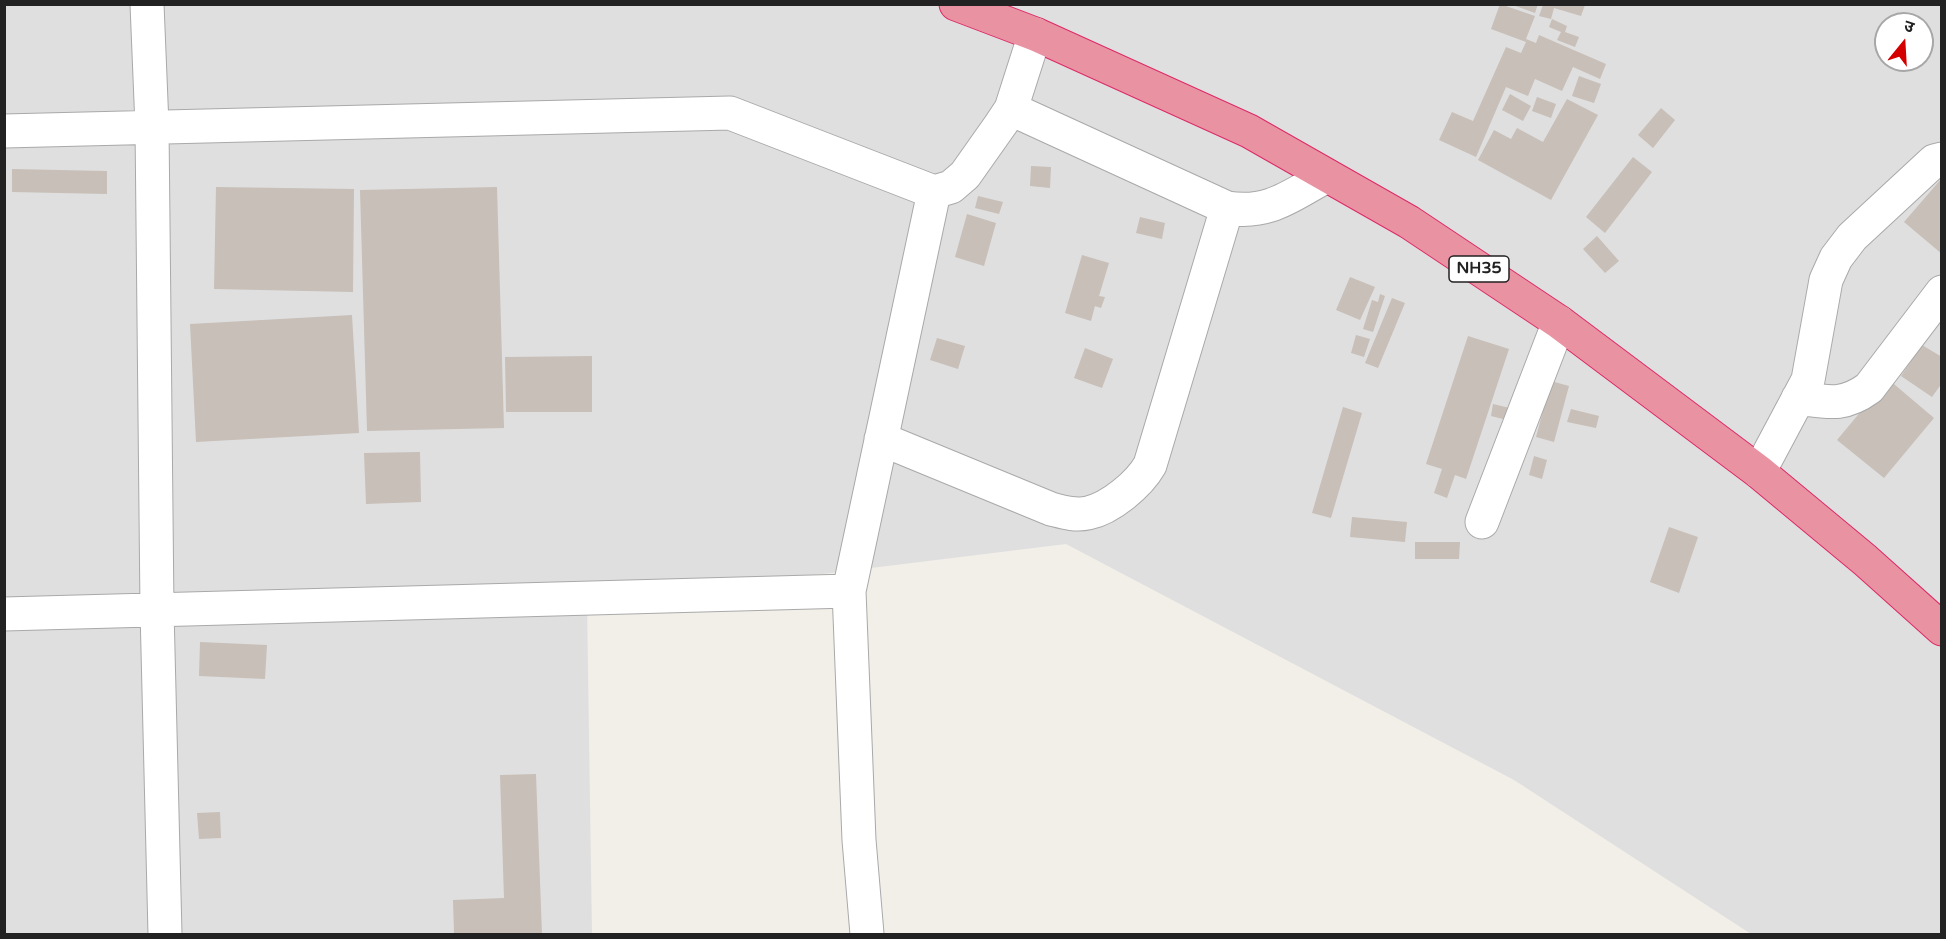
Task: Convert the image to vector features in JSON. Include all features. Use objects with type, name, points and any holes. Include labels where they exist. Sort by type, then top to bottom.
[{"type":"highway","name":"NH35","points":[[956,4],[1035,34],[1249,130],[1409,222],[1559,322],[1759,472],[1865,560],[1941,629]]},
{"type":"street","points":[[147,4],[152,126],[157,610],[165,934]]},
{"type":"street","points":[[4,131],[730,113],[934,192],[951,187],[965,175],[1011,109],[1035,34]]},
{"type":"street","points":[[1011,109],[1227,208],[1247,211],[1263,210],[1327,176]]},
{"type":"street","points":[[1759,472],[1808,380],[1826,280],[1836,258],[1860,229],[1934,161],[1941,159]]},
{"type":"street","points":[[867,934],[859,840],[849,591],[934,192]]},
{"type":"street","points":[[881,439],[1051,509],[1071,514],[1090,513],[1131,489],[1150,465],[1227,208]]},
{"type":"street","points":[[1798,398],[1838,403],[1863,393],[1941,292]]},
{"type":"street","points":[[1482,522],[1559,322]]},
{"type":"street","points":[[4,614],[849,591]]},
{"type":"shaded area","points":[[5,5],[1941,5],[1941,934],[1751,934],[1514,780],[1066,544],[587,603],[592,934],[5,934]]},
{"type":"building","points":[[1500,4],[1535,16],[1526,39],[1536,43],[1539,35],[1606,64],[1600,79],[1573,67],[1562,91],[1535,79],[1528,96],[1506,87],[1476,157],[1439,140],[1452,112],[1473,121],[1506,47],[1521,53],[1526,42],[1491,29]]},
{"type":"building","points":[[1510,4],[1538,4],[1535,13]]},
{"type":"building","points":[[1543,5],[1585,5],[1581,16],[1554,8],[1551,19],[1539,16]]},
{"type":"building","points":[[1552,19],[1567,26],[1565,32],[1579,37],[1575,47],[1557,40],[1561,32],[1549,27]]},
{"type":"building","points":[[1579,76],[1601,84],[1594,103],[1572,96]]},
{"type":"building","points":[[1510,94],[1531,106],[1523,121],[1502,110]]},
{"type":"building","points":[[1537,97],[1556,104],[1551,118],[1532,111]]},
{"type":"building","points":[[1567,99],[1598,115],[1551,200],[1478,160],[1494,130],[1511,139],[1517,128],[1543,142]]},
{"type":"building","points":[[1661,108],[1675,120],[1653,148],[1638,135]]},
{"type":"building","points":[[1633,157],[1652,172],[1605,233],[1586,217]]},
{"type":"building","points":[[1031,166],[1051,167],[1050,188],[1030,186]]},
{"type":"building","points":[[12,169],[107,171],[107,194],[12,192]]},
{"type":"building","points":[[1942,178],[1942,254],[1904,222]]},
{"type":"building","points":[[216,187],[354,189],[353,292],[214,289]]},
{"type":"building","points":[[497,187],[504,428],[367,431],[360,190]]},
{"type":"building","points":[[978,196],[1003,202],[999,214],[975,208]]},
{"type":"building","points":[[967,214],[996,223],[984,266],[955,257]]},
{"type":"building","points":[[1140,217],[1165,223],[1162,239],[1136,233]]},
{"type":"building","points":[[1597,236],[1619,261],[1605,273],[1583,249]]},
{"type":"building","points":[[1082,255],[1109,263],[1099,296],[1105,297],[1101,308],[1095,306],[1091,321],[1065,313]]},
{"type":"building","points":[[1350,277],[1375,287],[1360,320],[1336,310]]},
{"type":"building","points":[[1380,294],[1385,296],[1373,332],[1363,329],[1372,300],[1378,302]]},
{"type":"building","points":[[1392,298],[1405,303],[1378,368],[1365,363]]},
{"type":"building","points":[[352,315],[359,433],[196,442],[190,324]]},
{"type":"building","points":[[1356,335],[1370,339],[1364,357],[1351,353]]},
{"type":"building","points":[[1468,336],[1509,349],[1466,479],[1455,475],[1447,498],[1434,493],[1442,469],[1426,464]]},
{"type":"building","points":[[937,338],[965,346],[958,369],[930,360]]},
{"type":"building","points":[[1922,345],[1942,357],[1942,383],[1932,397],[1901,376]]},
{"type":"building","points":[[1085,348],[1113,359],[1102,388],[1074,378]]},
{"type":"building","points":[[592,356],[592,412],[506,412],[505,357]]},
{"type":"building","points":[[1888,379],[1934,418],[1884,478],[1837,440]]},
{"type":"building","points":[[1551,381],[1569,386],[1554,442],[1536,437]]},
{"type":"building","points":[[1493,404],[1514,409],[1511,421],[1491,416]]},
{"type":"building","points":[[1343,407],[1362,413],[1331,518],[1312,513]]},
{"type":"building","points":[[1571,409],[1599,416],[1596,428],[1567,422]]},
{"type":"building","points":[[420,452],[421,502],[366,504],[364,453]]},
{"type":"building","points":[[1534,456],[1547,460],[1542,479],[1529,475]]},
{"type":"building","points":[[1352,517],[1407,522],[1405,542],[1350,537]]},
{"type":"building","points":[[1669,527],[1698,537],[1679,593],[1650,582]]},
{"type":"building","points":[[1415,542],[1460,542],[1459,559],[1415,559]]},
{"type":"building","points":[[200,642],[267,645],[265,679],[199,676]]},
{"type":"building","points":[[536,774],[542,934],[454,934],[453,900],[504,898],[500,775]]},
{"type":"building","points":[[220,812],[221,838],[199,839],[197,813]]}]
